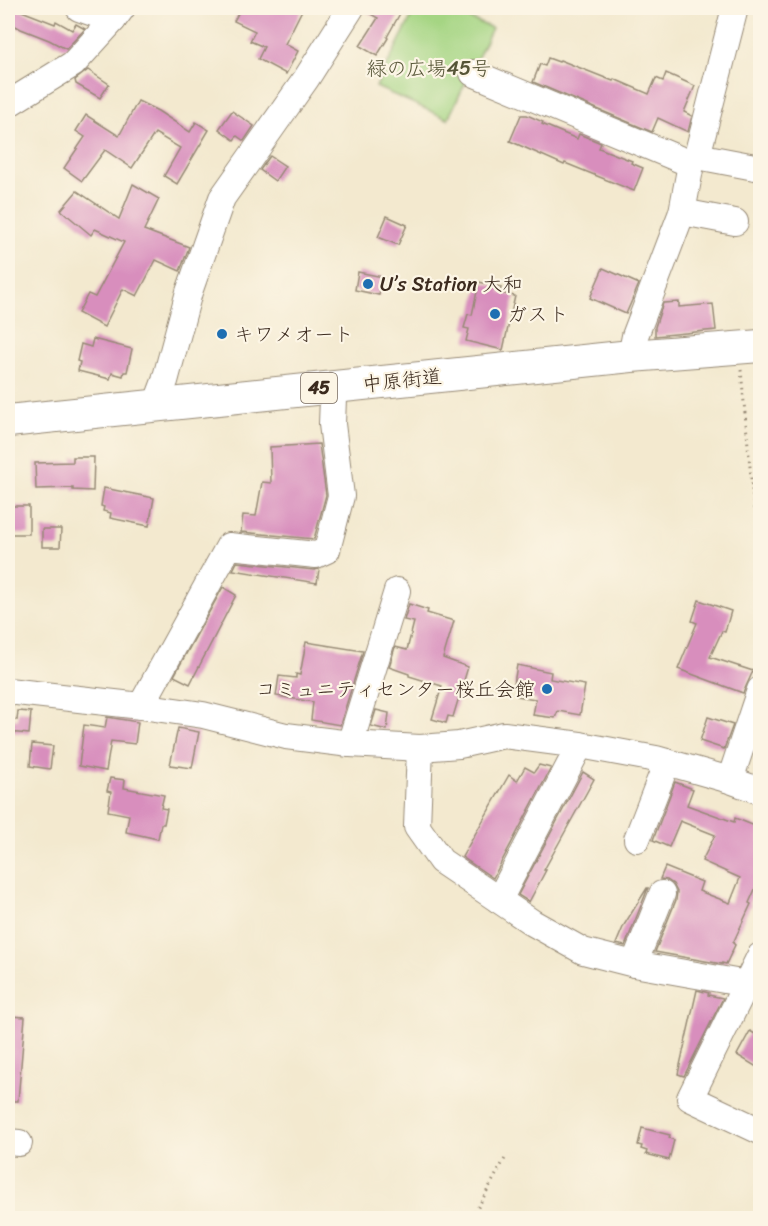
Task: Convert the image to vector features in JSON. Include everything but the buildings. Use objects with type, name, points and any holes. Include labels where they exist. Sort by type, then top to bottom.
[{"type":"main road","name":"中原街道","points":[[8,421],[631,356],[750,347]]},
{"type":"street","points":[[79,8],[118,14]]},
{"type":"street","points":[[631,356],[635,336],[682,212],[735,8]]},
{"type":"street","points":[[156,405],[165,381],[189,292],[222,198],[306,79],[340,11]]},
{"type":"street","points":[[8,104],[74,64],[118,14]]},
{"type":"street","points":[[473,73],[694,160],[760,168]]},
{"type":"street","points":[[682,212],[735,222]]},
{"type":"street","points":[[141,706],[229,546],[316,555],[327,550],[341,496],[332,424],[332,387]]},
{"type":"street","points":[[350,744],[397,591]]},
{"type":"street","points":[[730,780],[760,690]]},
{"type":"street","points":[[8,692],[202,715],[286,736],[350,744],[420,748],[459,745],[504,735],[580,745],[667,762],[760,791]]},
{"type":"street","points":[[499,900],[580,745]]},
{"type":"street","points":[[420,748],[417,827],[441,861],[533,923],[583,951],[634,964],[747,984]]},
{"type":"street","points":[[637,839],[667,762]]},
{"type":"street","points":[[634,964],[662,894]]},
{"type":"street","points":[[760,956],[690,1098],[760,1131]]},
{"type":"path","points":[[750,347],[754,510],[760,515]]},
{"type":"path","points":[[472,1218],[507,1155]]},
{"type":"green space","name":"緑の広場45号","points":[[416,8],[445,8],[492,28],[448,119],[376,87]]},
{"type":"place","name":"U’s Station 大和","points":[[368,284]]},
{"type":"place","name":"ガスト","points":[[495,314]]},
{"type":"place","name":"キワメオート","points":[[222,334]]},
{"type":"place","name":"コミュニティセンター桜丘会館","points":[[547,689]]}]
